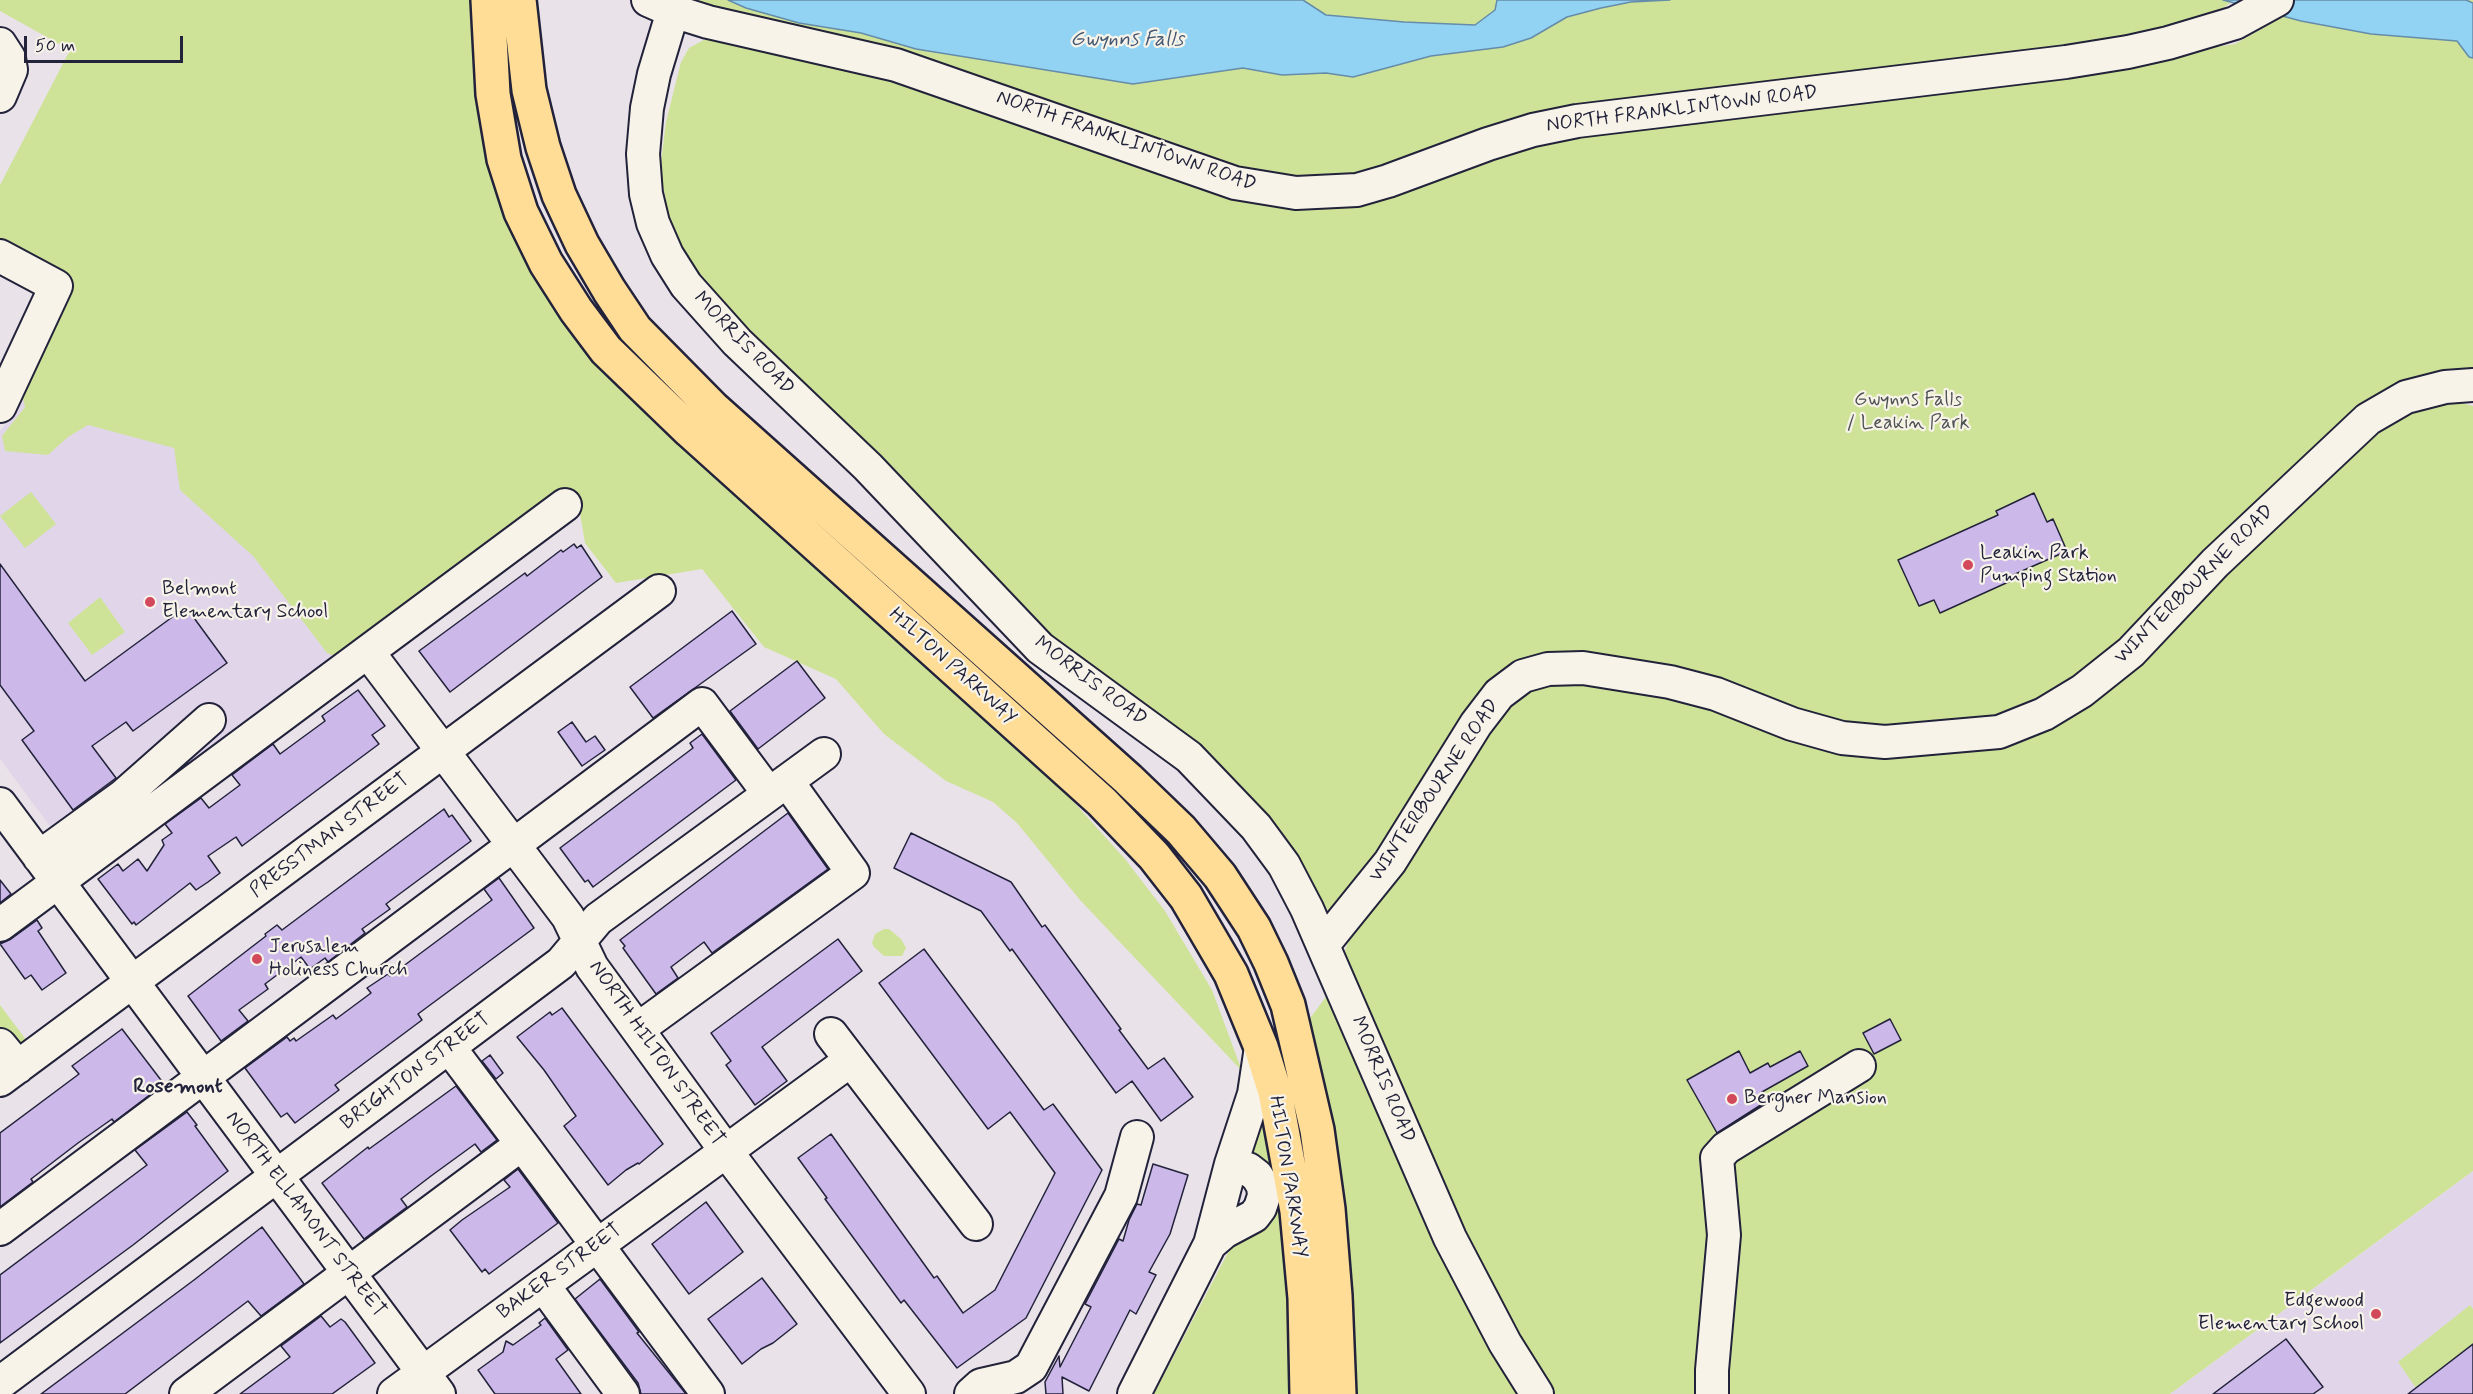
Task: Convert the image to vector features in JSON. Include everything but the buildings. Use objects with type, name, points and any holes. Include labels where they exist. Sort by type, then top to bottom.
[{"type":"main road","name":"HILTON PARKWAY","points":[[488,0],[493,94],[504,159],[521,212],[546,262],[576,310],[606,350],[642,386],[1102,802],[1154,856],[1186,897],[1231,974],[1261,1047],[1284,1136],[1297,1211],[1305,1298],[1307,1394]]},
{"type":"main road","name":"HILTON PARKWAY","points":[[519,0],[529,90],[543,147],[559,195],[582,244],[609,290],[636,329],[714,409],[1119,771],[1181,830],[1220,876],[1254,928],[1288,1005],[1317,1130],[1328,1209],[1339,1394]]},
{"type":"street","name":"NORTH FRANKLINTOWN ROAD","points":[[660,6],[896,65],[1235,183],[1296,193],[1357,190],[1488,144],[1533,130],[1577,120],[2067,62],[2168,43],[2235,23],[2264,7]]},
{"type":"street","name":"MORRIS ROAD","points":[[660,6],[643,154],[646,194],[654,223],[667,255],[686,285],[737,342],[868,467],[1040,648],[1189,757],[1256,826],[1284,865],[1323,945],[1450,1238],[1505,1342],[1537,1394]]},
{"type":"street","points":[[0,96],[11,70],[5,51]]},
{"type":"street","points":[[0,256],[57,286],[0,406]]},
{"type":"street","name":"WINTERBOURNE ROAD","points":[[1323,945],[1390,862],[1476,724],[1499,694],[1523,676],[1548,669],[1583,668],[1670,682],[1716,694],[1792,724],[1842,738],[1885,742],[1999,732],[2044,714],[2082,692],[2131,652],[2215,563],[2368,419],[2406,397],[2445,387],[2473,385]]},
{"type":"street","points":[[0,926],[565,505]]},
{"type":"street","name":"PRESSTMAN STREET","points":[[6,1064],[131,983],[659,591]]},
{"type":"street","name":"NORTH HILTON STREET","points":[[368,652],[568,917],[592,966],[726,1151],[909,1394]]},
{"type":"street","points":[[0,1229],[702,704],[853,873],[638,1029]]},
{"type":"street","points":[[39,857],[123,796],[209,720]]},
{"type":"street","name":"BRIGHTON STREET","points":[[5,1368],[277,1175],[449,1047],[561,963],[598,919],[824,754]]},
{"type":"street","name":"NORTH ELLAMONT STREET","points":[[0,804],[430,1383]]},
{"type":"street","points":[[831,1034],[975,1224]]},
{"type":"street","points":[[449,1047],[708,1394]]},
{"type":"street","points":[[1134,1394],[1210,1244],[1224,1232],[1254,1215],[1260,1208],[1264,1196],[1263,1186],[1257,1176],[1248,1169],[1231,1164],[1254,1094],[1261,1047]]},
{"type":"street","name":"BAKER STREET","points":[[394,1394],[430,1383],[543,1285],[851,1060]]},
{"type":"street","points":[[1712,1394],[1724,1235],[1718,1158],[1726,1148],[1859,1066]]},
{"type":"street","points":[[971,1394],[981,1385],[1016,1377],[1031,1368],[1121,1196],[1137,1137]]},
{"type":"street","points":[[186,1394],[522,1144]]},
{"type":"street","points":[[543,1285],[623,1394]]},
{"type":"shaded area","name":"Belmont Elementary School","points":[[69,281],[261,540],[340,663],[75,860],[0,759],[0,431],[19,410],[16,394]]},
{"type":"shaded area","name":"Edgewood Elementary School","points":[[2473,1171],[2473,1394],[2170,1394],[2388,1234]]},
{"type":"green space","points":[[0,0],[473,0],[518,238],[1035,759],[1125,859],[1165,911],[1212,990],[1242,1071],[1080,900],[1017,823],[993,802],[946,781],[884,734],[836,679],[764,647],[702,569],[616,583],[585,543],[577,496],[347,661],[327,653],[253,556],[180,490],[174,448],[88,425],[68,437],[48,455],[5,451],[2,436],[25,407],[21,391],[67,296],[0,246],[0,185],[70,50],[0,11]]},
{"type":"green space","points":[[678,0],[2234,0],[2218,12],[2117,46],[1563,118],[1371,179],[1236,176]]},
{"type":"green space","name":"Gwynns Falls / Leakin Park","points":[[2312,0],[2473,0],[2473,382],[2388,404],[2116,660],[2016,720],[1874,735],[1528,665],[1372,874],[1330,913],[1267,822],[1043,633],[728,318],[691,270],[671,228],[660,170],[666,122],[681,62],[689,48],[711,36],[867,68],[1314,203],[1572,132],[2073,70],[2235,44]]},
{"type":"green space","points":[[2453,401],[2473,406],[2473,1171],[2170,1394],[1352,1394],[1308,1021],[1349,966],[1345,951],[1350,935],[1494,715],[1548,678],[1685,692],[1870,754],[1938,753],[2014,741],[2382,423]]},
{"type":"green space","points":[[31,492],[56,524],[25,548],[0,516]]},
{"type":"green space","points":[[100,597],[125,632],[92,655],[68,623]]},
{"type":"green space","points":[[889,929],[901,939],[906,948],[902,956],[884,956],[874,947],[872,943],[875,934]]},
{"type":"green space","points":[[0,1005],[30,1045],[0,1067]]},
{"type":"green space","points":[[1264,1110],[1290,1260],[1296,1394],[1154,1394],[1233,1243],[1266,1222],[1247,1157]]},
{"type":"green space","points":[[2470,1305],[2473,1309],[2473,1344],[2416,1388],[2398,1362]]},
{"type":"water","name":"Gwynns Falls","points":[[728,0],[1303,0],[1326,15],[1475,25],[1495,10],[1497,0],[1670,0],[1631,2],[1601,8],[1567,17],[1531,38],[1503,47],[1431,56],[1353,77],[1326,73],[1282,75],[1243,68],[1133,84],[916,49],[861,33],[799,23],[746,8]]},
{"type":"water","points":[[2223,0],[2466,0],[2473,3],[2473,58],[2469,57],[2457,41],[2371,34],[2301,21]]},
{"type":"place","name":"Leakin Park Pumping Station","points":[[1968,565]]},
{"type":"place","name":"Belmont Elementary School","points":[[150,602]]},
{"type":"place","name":"Jerusalem Holiness Church","points":[[257,959]]},
{"type":"place","name":"Bergner Mansion","points":[[1732,1099]]},
{"type":"place","name":"Edgewood Elementary School","points":[[2376,1314]]},
{"type":"district","name":"Rosemont","points":[[178,1088]]}]
